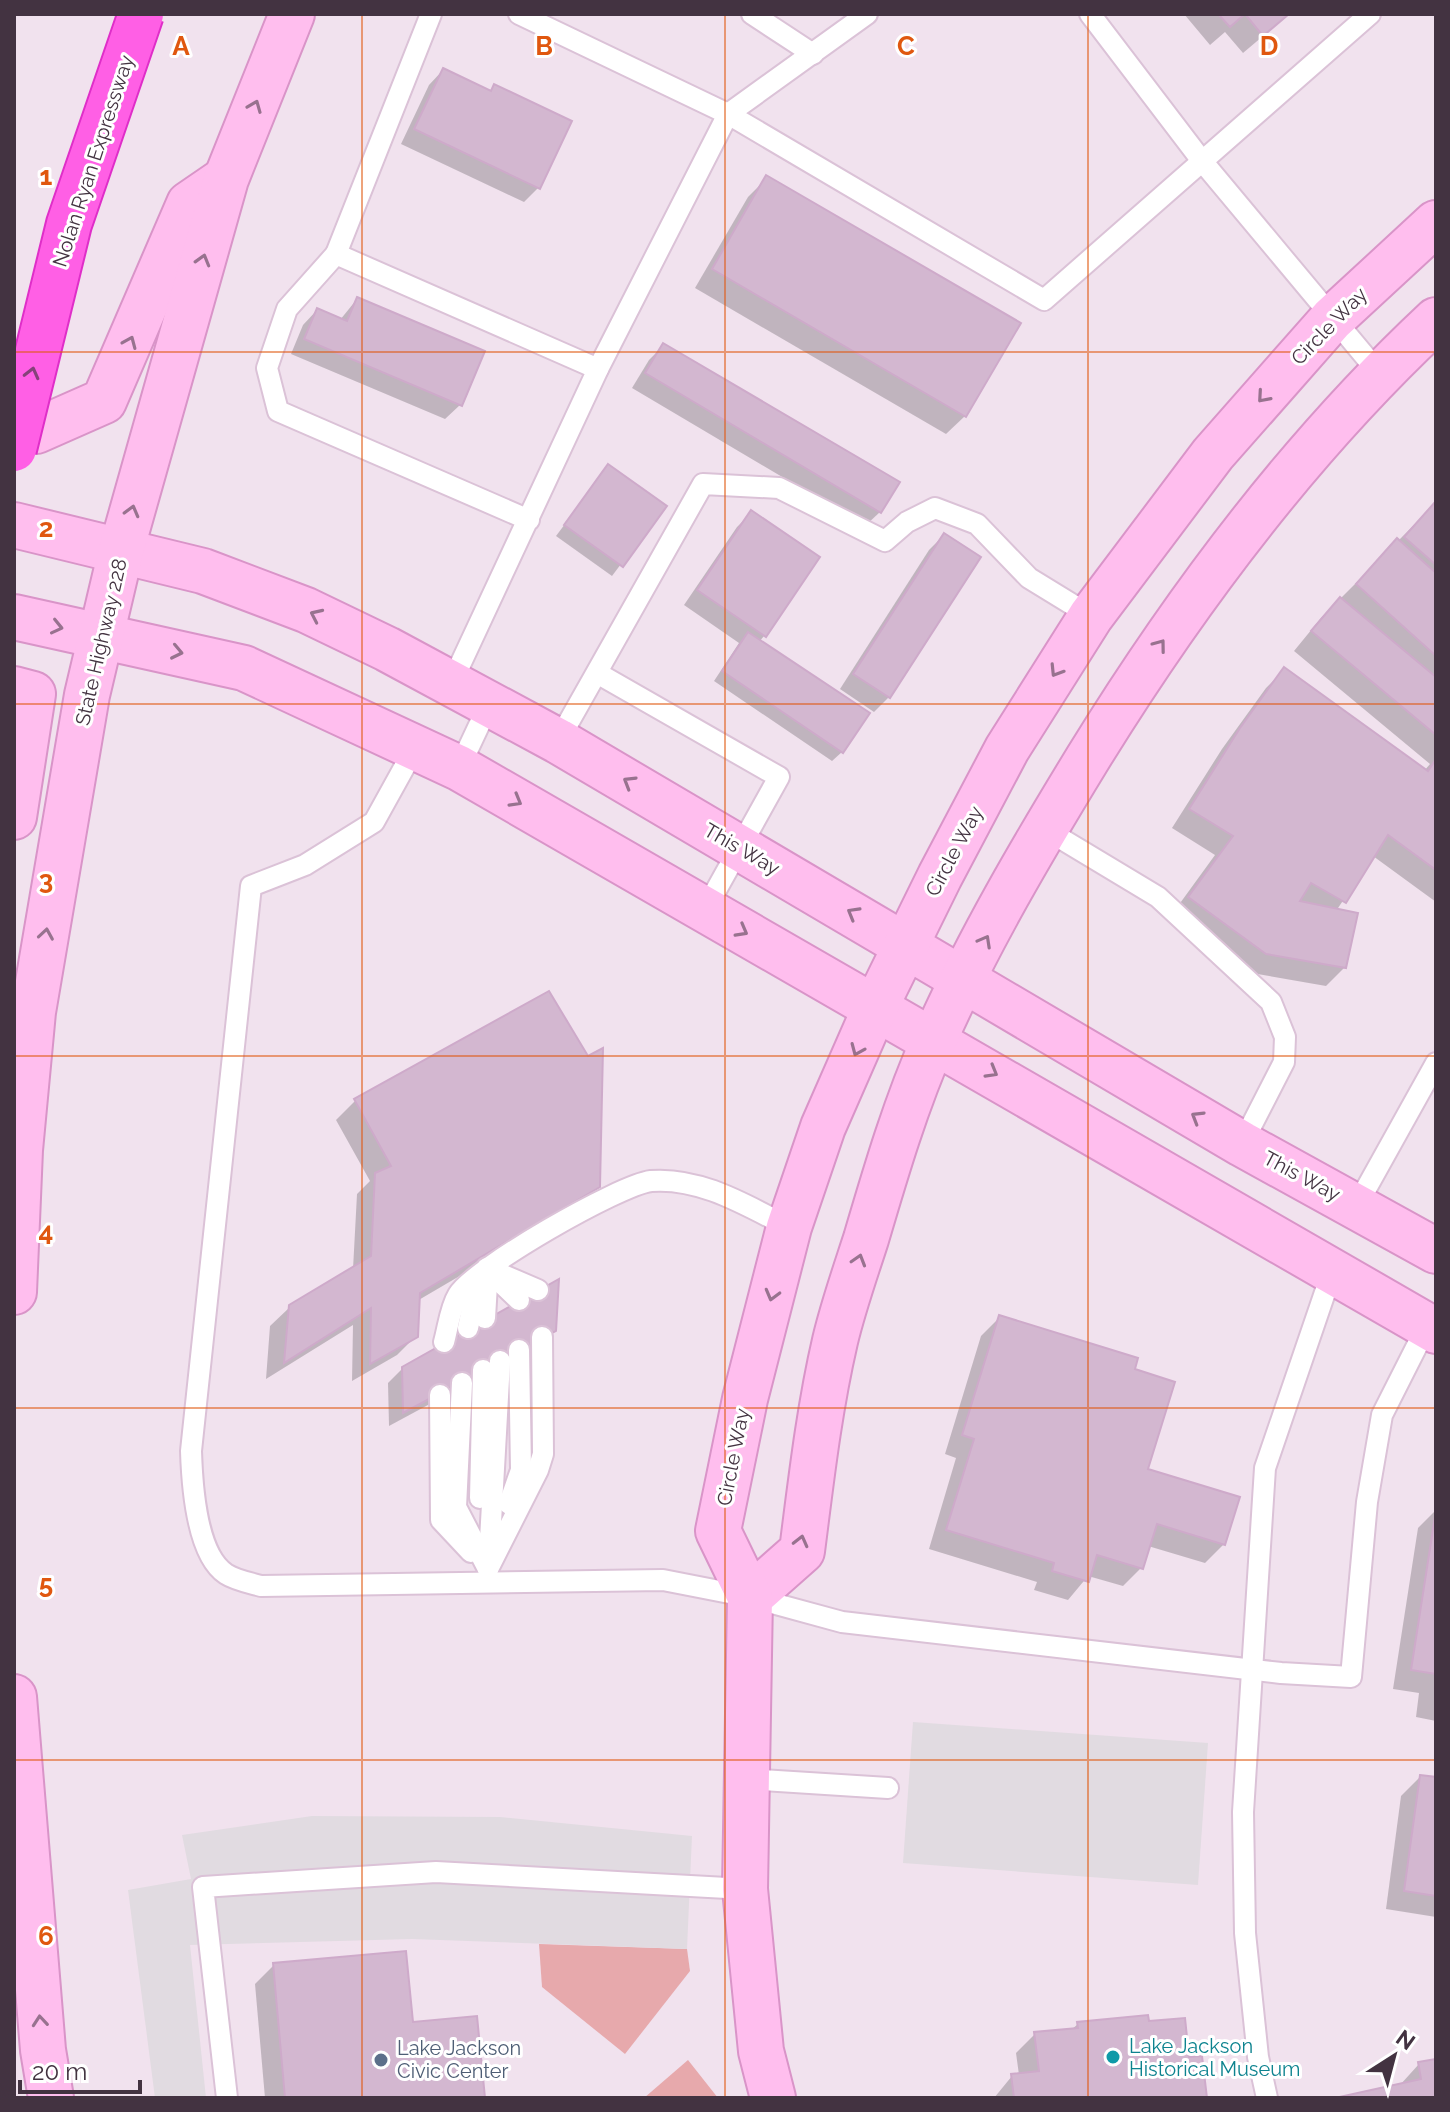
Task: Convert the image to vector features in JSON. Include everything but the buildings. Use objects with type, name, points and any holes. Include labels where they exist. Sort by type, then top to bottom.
[{"type":"highway","name":"Nolan Ryan Expressway","points":[[14,449],[69,224],[141,14]]},
{"type":"street","name":"State Highway 228","points":[[14,1292],[20,1150],[33,1012],[67,804],[101,637],[121,551],[226,179],[292,14]]},
{"type":"street","points":[[14,425],[36,431],[104,401],[189,204],[226,179]]},
{"type":"street","name":"Circle Way","points":[[773,2098],[761,2051],[745,1889],[750,1597],[718,1531],[745,1399],[789,1227],[823,1127],[906,944],[1007,749],[1091,616],[1213,454],[1332,319],[1436,223]]},
{"type":"street","points":[[750,1597],[802,1551],[819,1417],[836,1338],[892,1150],[935,1039],[964,979],[1045,829],[1143,668],[1269,499],[1379,373],[1436,320]]},
{"type":"street","name":"This Way","points":[[14,525],[203,571],[306,610],[471,692],[906,944],[1242,1144],[1436,1251]]},
{"type":"street","points":[[14,617],[244,668],[416,746],[935,1039],[1432,1329]]},
{"type":"street","points":[[14,689],[33,694],[14,817]]},
{"type":"street","points":[[14,971],[33,1012]]},
{"type":"street","points":[[14,1697],[43,2050],[51,2098]]},
{"type":"lane","points":[[431,14],[336,254],[287,309],[267,368],[278,411],[529,520]]},
{"type":"lane","points":[[519,14],[728,114],[1044,300],[1370,14]]},
{"type":"lane","points":[[752,14],[813,54]]},
{"type":"lane","points":[[459,768],[471,692],[529,520],[598,369],[728,114],[867,14]]},
{"type":"lane","points":[[1090,14],[1202,161],[1379,373]]},
{"type":"lane","points":[[336,254],[598,369]]},
{"type":"lane","points":[[558,741],[703,484],[779,488],[885,541],[907,522],[935,508],[977,524],[1029,578],[1091,616]]},
{"type":"lane","points":[[597,673],[779,777],[705,910]]},
{"type":"lane","points":[[416,746],[374,822],[305,865],[251,886],[191,1451],[193,1501],[204,1542],[224,1574],[261,1586],[488,1576],[663,1580],[750,1597],[842,1622],[1252,1669],[1351,1677],[1367,1502],[1382,1415],[1432,1329]]},
{"type":"lane","points":[[1045,829],[1158,897],[1271,1002],[1285,1037],[1284,1062],[1242,1144]]},
{"type":"lane","points":[[1357,1205],[1436,1063]]},
{"type":"lane","points":[[444,1342],[458,1295],[487,1268],[599,1199],[651,1181],[711,1189],[789,1227]]},
{"type":"lane","points":[[487,1268],[538,1290]]},
{"type":"lane","points":[[487,1268],[493,1314],[475,1295],[487,1268]]},
{"type":"lane","points":[[1267,2098],[1258,2057],[1245,1933],[1243,1763],[1265,1468],[1333,1269]]},
{"type":"lane","points":[[488,1576],[543,1454],[542,1337]]},
{"type":"lane","points":[[488,1576],[521,1470],[519,1350]]},
{"type":"lane","points":[[488,1576],[491,1366]]},
{"type":"lane","points":[[462,1383],[456,1507],[488,1576]]},
{"type":"lane","points":[[440,1395],[441,1520],[488,1576]]},
{"type":"lane","points":[[745,1779],[888,1788]]},
{"type":"lane","points":[[227,2098],[203,1887],[436,1872],[745,1889]]},
{"type":"shaded area","points":[[913,1722],[1208,1743],[1198,1885],[903,1863]]},
{"type":"shaded area","points":[[312,1816],[500,1817],[692,1836],[687,1949],[412,1939],[190,1945],[206,2098],[155,2098],[128,1890],[191,1879],[182,1835]]},
{"type":"shaded area","points":[[539,1944],[687,1949],[690,1971],[625,2054],[542,1987]]},
{"type":"shaded area","points":[[688,2060],[718,2098],[644,2098]]},
{"type":"place","name":"Lake Jackson Historical Museum","points":[[1113,2057]]},
{"type":"place","name":"Lake Jackson Civic Center","points":[[381,2060]]}]
